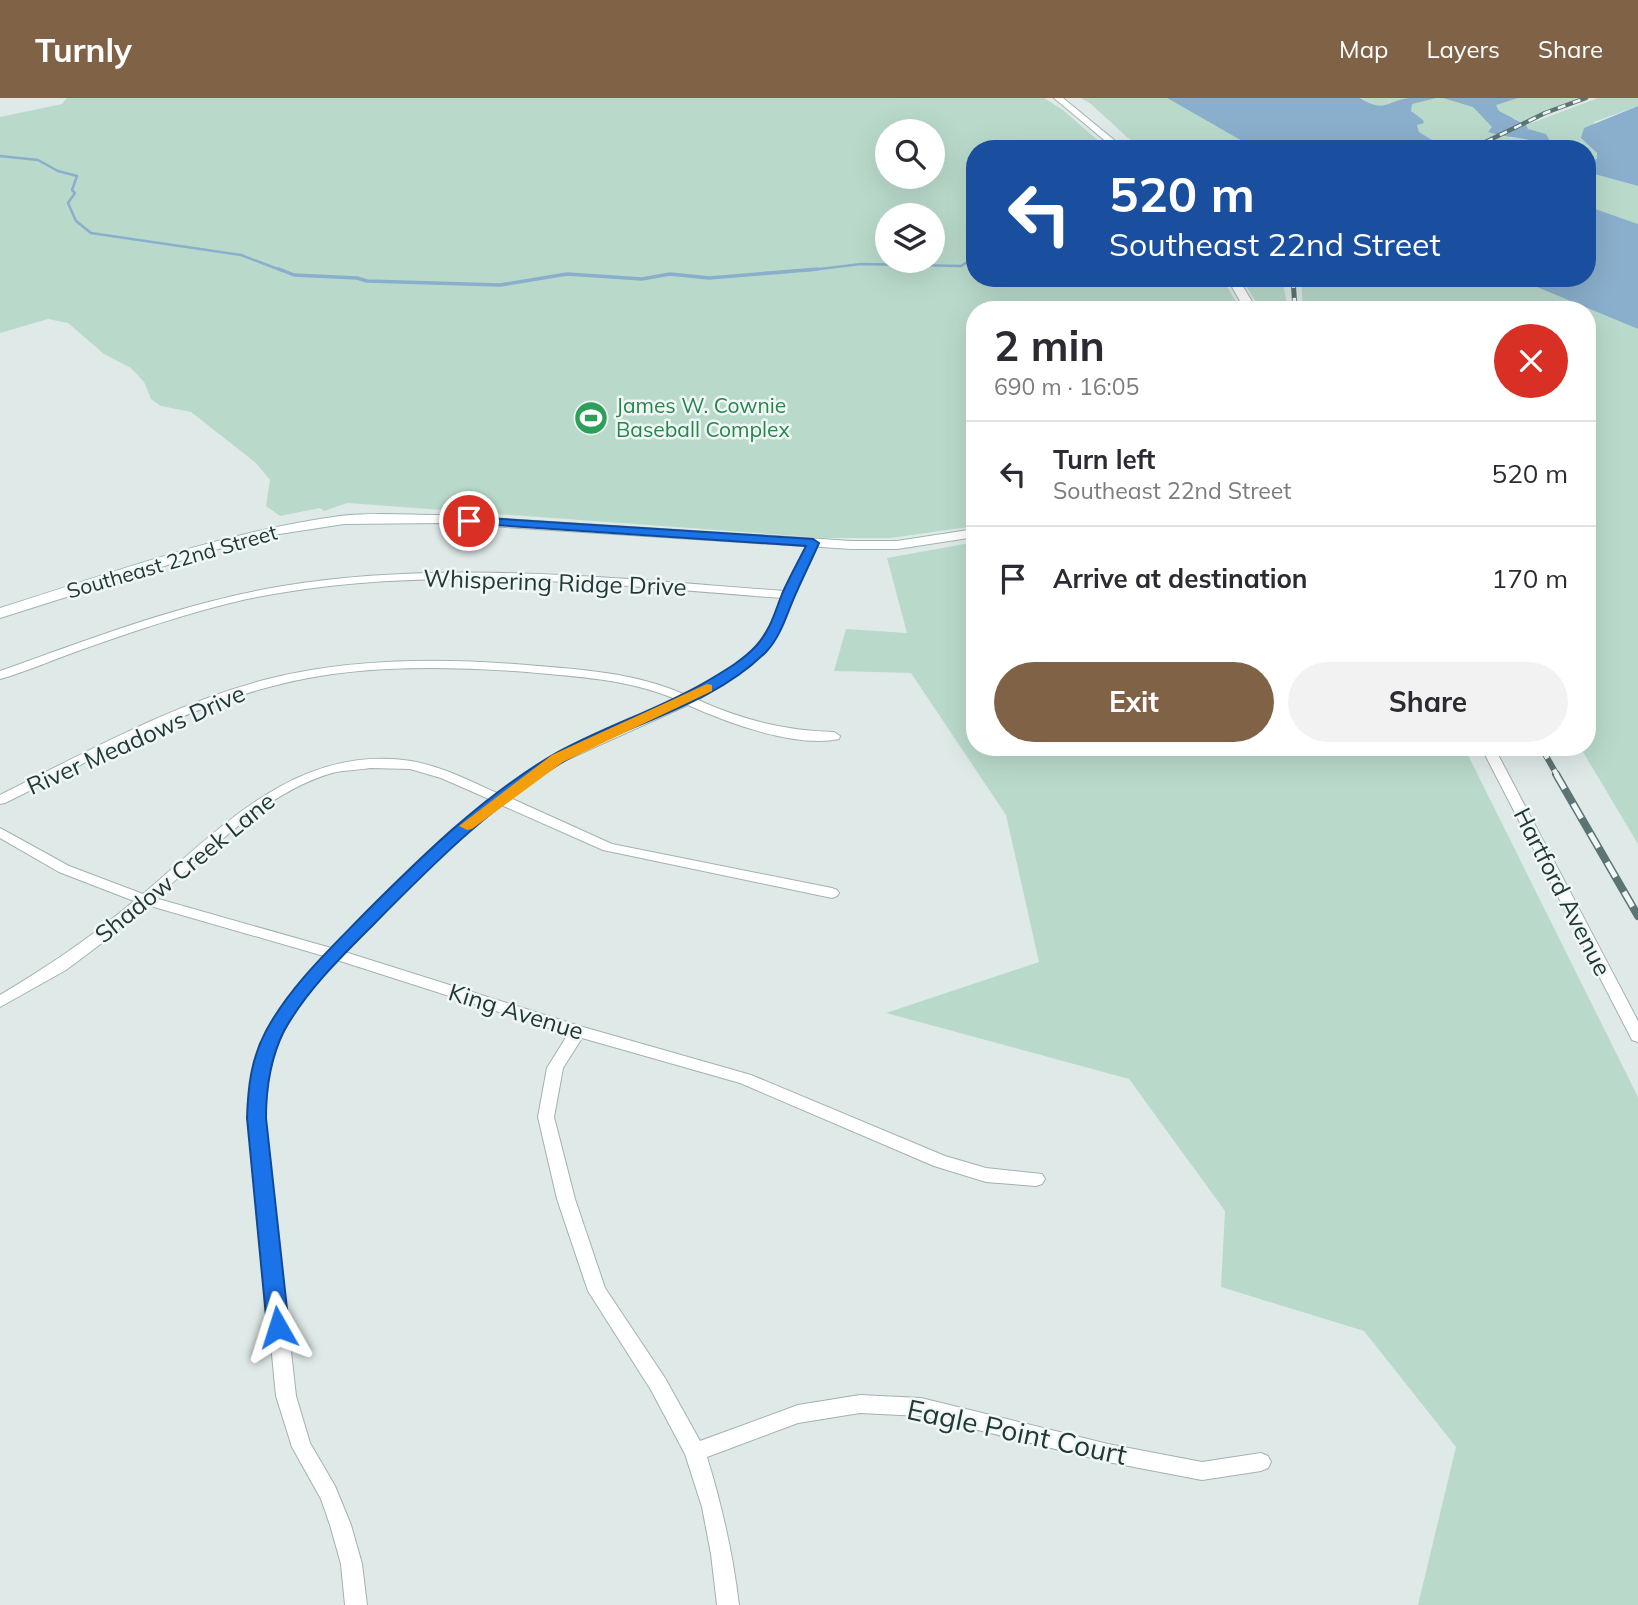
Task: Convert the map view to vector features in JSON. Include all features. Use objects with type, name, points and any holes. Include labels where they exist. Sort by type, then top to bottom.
[{"type":"street","points":[[1058,98],[1110,140]]},
{"type":"street","name":"Southeast 22nd Street","points":[[0,613],[213,545],[273,531],[344,520],[442,519],[813,543],[897,545],[966,534]]},
{"type":"street","points":[[356,1605],[355,1578],[345,1535],[331,1497],[301,1444],[289,1410],[283,1379],[257,1118],[257,1088],[263,1060],[275,1032],[290,1007],[335,954],[451,839],[501,798],[558,759],[687,699],[741,667],[763,647],[783,614],[813,543]]},
{"type":"street","name":"Whispering Ridge Drive","points":[[0,675],[177,615],[241,597],[360,579],[492,576],[789,595]]},
{"type":"street","name":"River Meadows Drive","points":[[0,800],[201,705],[282,679],[344,668],[411,663],[563,671],[643,682],[740,722],[794,736],[834,736]]},
{"type":"street","name":"Hartford Avenue","points":[[1492,756],[1638,1036]]},
{"type":"street","name":"Shadow Creek Lane","points":[[0,1002],[61,966],[97,940],[259,803],[292,784],[331,769],[370,764],[411,765],[446,775],[608,847],[832,893]]},
{"type":"street","name":"King Avenue","points":[[0,832],[64,869],[145,900],[335,954],[578,1031],[745,1079],[940,1161],[986,1175],[1036,1179]]},
{"type":"street","points":[[578,1031],[555,1068],[546,1117],[566,1199],[597,1291],[658,1384],[695,1452],[720,1542],[728,1605]]},
{"type":"street","name":"Eagle Point Court","points":[[695,1452],[798,1414],[860,1404],[922,1408],[1108,1453],[1202,1471],[1261,1462]]},
{"type":"green space","points":[[67,98],[1044,98],[1063,110],[1098,140],[966,140],[966,287],[1227,287],[1236,301],[966,301],[966,527],[891,538],[825,538],[347,503],[324,511],[320,508],[280,516],[266,506],[270,480],[256,463],[191,412],[161,406],[151,399],[144,382],[131,368],[104,354],[68,323],[48,319],[0,333],[0,117],[62,104]]},
{"type":"green space","points":[[1081,98],[1167,98],[1240,140],[1130,140]]},
{"type":"green space","points":[[1361,98],[1579,98],[1521,122],[1514,118],[1488,132],[1528,140],[1432,140]]},
{"type":"green space","points":[[1598,98],[1638,98],[1638,106],[1594,122],[1591,140],[1542,140],[1526,125]]},
{"type":"green space","points":[[1596,174],[1638,186],[1638,224],[1596,209]]},
{"type":"green space","points":[[1247,287],[1284,287],[1286,301],[1255,301]]},
{"type":"green space","points":[[1302,287],[1537,287],[1570,301],[1302,301]]},
{"type":"green space","points":[[1596,312],[1638,329],[1638,844],[1585,756],[1596,756]]},
{"type":"green space","points":[[966,544],[966,755],[911,673],[834,671],[846,629],[907,633],[887,558]]},
{"type":"green space","points":[[967,756],[1468,756],[1638,1097],[1638,1605],[1418,1605],[1456,1447],[1364,1331],[1221,1287],[1225,1211],[1129,1079],[886,1013],[1039,962],[1006,815]]},
{"type":"water","points":[[1167,98],[1360,98],[1380,106],[1408,98],[1436,98],[1412,104],[1411,111],[1423,120],[1424,123],[1417,125],[1419,132],[1432,140],[1240,140]]},
{"type":"water","points":[[1443,98],[1518,98],[1496,105],[1499,111],[1526,125],[1528,129],[1546,134],[1549,140],[1528,140],[1488,132],[1492,127],[1473,107]]},
{"type":"water","points":[[1638,106],[1638,186],[1596,174],[1596,140],[1581,138],[1584,128]]},
{"type":"water","points":[[1596,209],[1638,224],[1638,329],[1596,312],[1596,301],[1570,301],[1537,287],[1596,287]]},
{"type":"waterway","points":[[0,156],[38,160],[58,171],[77,176],[72,190],[75,193],[68,203],[76,221],[91,233],[241,255],[283,271]]},
{"type":"waterway","points":[[803,271],[861,264],[961,266],[966,263]]},
{"type":"waterway","points":[[279,269],[294,275],[357,278],[367,281],[500,285],[567,274],[642,279],[670,274],[709,278],[818,269]]},
{"type":"railway","points":[[1490,140],[1545,113],[1586,98]]},
{"type":"railway","points":[[1294,287],[1294,301]]},
{"type":"railway","points":[[1546,756],[1557,775]]},
{"type":"railway","points":[[1556,774],[1638,916]]},
{"type":"slow traffic","points":[[467,826],[501,798],[558,759],[707,688]]},
{"type":"place","name":"James W. Cownie Baseball Complex","points":[[591,418]]},
{"type":"route","points":[[278,1327],[257,1118],[257,1088],[263,1060],[290,1007],[335,954],[402,886],[461,830],[501,798],[558,759],[687,699],[741,667],[763,647],[783,614],[813,543],[469,521]]}]
